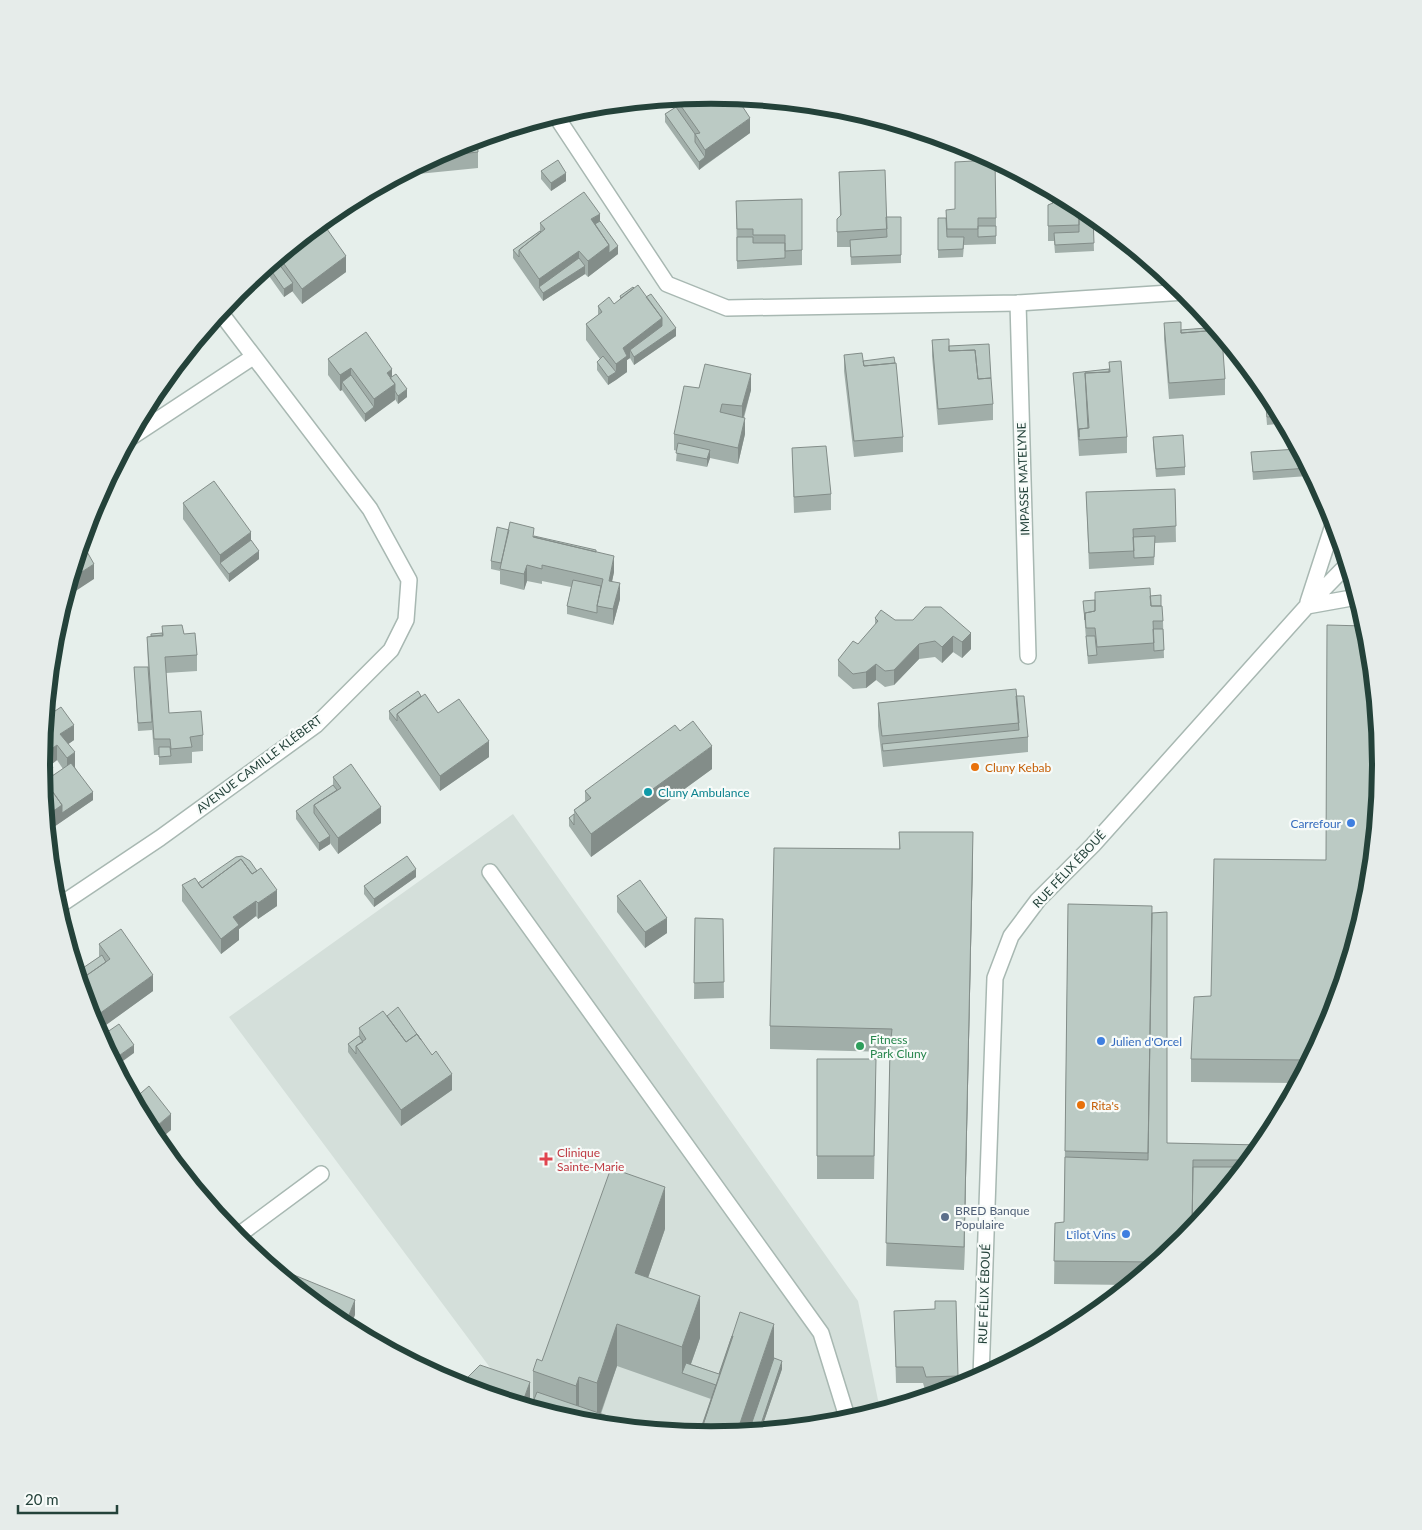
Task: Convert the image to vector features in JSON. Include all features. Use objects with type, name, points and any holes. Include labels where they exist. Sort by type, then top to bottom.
[{"type":"street","points":[[560,122],[667,284],[727,308],[1018,303],[1173,293]]},
{"type":"street","name":"IMPASSE MATELYNE","points":[[1018,303],[1028,656]]},
{"type":"street","name":"AVENUE CAMILLE KLÉBERT","points":[[65,901],[160,838],[316,725],[390,650],[406,620],[409,580],[370,509],[225,318]]},
{"type":"street","points":[[141,431],[254,357]]},
{"type":"street","points":[[1330,534],[1307,606],[1350,598]]},
{"type":"street","name":"RUE FÉLIX ÉBOUÉ","points":[[981,1368],[995,978],[1011,936],[1038,900],[1093,845],[1307,606],[1342,570]]},
{"type":"street","points":[[490,872],[821,1333],[845,1412]]},
{"type":"street","points":[[243,1231],[321,1174]]},
{"type":"shaded area","name":"Clinique Sainte-Marie","points":[[513,814],[858,1301],[879,1404],[840,1413],[754,1425],[668,1425],[582,1413],[498,1390],[503,1385],[229,1017]]},
{"type":"building","points":[[680,105],[741,105],[750,118],[705,150],[695,134],[700,133]]},
{"type":"building","points":[[676,107],[695,134],[695,142],[705,157],[699,162],[665,114]]},
{"type":"building","points":[[478,147],[478,152],[457,154]]},
{"type":"building","points":[[558,160],[566,173],[551,183],[541,171]]},
{"type":"building","points":[[979,161],[995,168],[996,218],[978,218],[978,229],[947,229],[946,210],[955,209],[955,162]]},
{"type":"building","points":[[885,170],[887,229],[837,232],[837,219],[841,215],[839,172]]},
{"type":"building","points":[[584,192],[600,214],[591,219],[609,245],[588,261],[579,251],[539,279],[519,250],[545,229],[540,223]]},
{"type":"building","points":[[802,199],[802,250],[785,251],[785,235],[753,235],[753,229],[737,229],[736,201]]},
{"type":"building","points":[[1053,200],[1079,216],[1079,225],[1048,226],[1048,205],[1053,203]]},
{"type":"building","points":[[1079,216],[1093,226],[1094,243],[1055,245],[1054,233],[1079,232]]},
{"type":"building","points":[[886,217],[901,217],[901,255],[851,257],[850,240],[887,237]]},
{"type":"building","points":[[938,218],[946,218],[947,237],[964,237],[963,249],[938,250]]},
{"type":"building","points":[[600,221],[618,246],[609,253],[609,245],[595,224]]},
{"type":"building","points":[[978,226],[996,226],[996,236],[978,237]]},
{"type":"building","points":[[326,228],[346,256],[302,289],[283,262]]},
{"type":"building","points":[[540,231],[519,250],[519,257],[513,250]]},
{"type":"building","points":[[737,237],[753,237],[753,243],[785,243],[785,258],[737,261]]},
{"type":"building","points":[[579,258],[585,266],[543,293],[539,287]]},
{"type":"building","points":[[279,265],[293,283],[284,289],[272,271]]},
{"type":"building","points":[[638,285],[662,318],[623,348],[627,356],[616,364],[586,324],[602,312],[598,306],[609,297],[614,304]]},
{"type":"building","points":[[634,288],[621,298],[620,296]]},
{"type":"building","points":[[651,294],[676,328],[634,357],[630,350],[662,326],[662,318],[646,297]]},
{"type":"building","points":[[1181,322],[1181,333],[1207,331],[1207,328],[1223,348],[1225,379],[1169,383],[1164,323]]},
{"type":"building","points":[[1206,328],[1206,331],[1181,333],[1181,330]]},
{"type":"building","points":[[366,332],[392,369],[387,373],[395,384],[374,399],[351,368],[340,375],[328,359]]},
{"type":"building","points":[[949,339],[949,351],[975,350],[978,379],[991,378],[993,404],[938,409],[932,340]]},
{"type":"building","points":[[989,344],[991,378],[978,379],[975,350],[949,351],[949,346]]},
{"type":"building","points":[[862,353],[864,366],[896,363],[903,437],[854,441],[844,355]]},
{"type":"building","points":[[603,356],[616,372],[608,377],[597,362]]},
{"type":"building","points":[[894,357],[895,363],[864,366],[863,361]]},
{"type":"building","points":[[1121,361],[1127,437],[1079,440],[1079,429],[1089,428],[1085,373],[1110,372],[1109,362]]},
{"type":"building","points":[[705,364],[751,374],[742,406],[722,404],[720,412],[745,418],[738,448],[674,434],[684,386],[699,388]]},
{"type":"building","points":[[1109,369],[1109,372],[1085,373],[1088,428],[1079,429],[1079,437],[1073,373]]},
{"type":"building","points":[[396,374],[407,389],[398,396],[395,391],[395,384],[390,378]]},
{"type":"building","points":[[351,375],[374,407],[365,414],[342,382]]},
{"type":"building","points":[[1266,406],[1272,417],[1267,417]]},
{"type":"building","points":[[1183,435],[1185,467],[1156,469],[1153,437]]},
{"type":"building","points":[[678,443],[710,450],[707,459],[676,453]]},
{"type":"building","points":[[826,446],[831,494],[794,497],[792,448]]},
{"type":"building","points":[[1291,449],[1301,468],[1253,472],[1251,452]]},
{"type":"building","points":[[214,481],[251,532],[220,555],[183,503]]},
{"type":"building","points":[[1175,489],[1176,526],[1133,529],[1134,551],[1089,553],[1086,492]]},
{"type":"building","points":[[510,522],[534,528],[533,537],[614,556],[609,581],[620,583],[613,609],[597,606],[603,579],[542,565],[542,569],[527,565],[524,574],[500,569]]},
{"type":"building","points":[[497,527],[509,530],[501,563],[491,561]]},
{"type":"building","points":[[1155,536],[1154,557],[1134,558],[1133,537]]},
{"type":"building","points":[[534,537],[596,550],[596,552]]},
{"type":"building","points":[[251,540],[259,551],[229,574],[220,563]]},
{"type":"building","points":[[86,550],[94,564],[79,574]]},
{"type":"building","points":[[573,580],[601,586],[597,613],[567,606]]},
{"type":"building","points":[[1150,588],[1151,606],[1162,606],[1163,621],[1153,621],[1154,643],[1097,647],[1095,628],[1086,628],[1085,613],[1095,611],[1095,592]]},
{"type":"building","points":[[1161,595],[1161,606],[1151,606],[1150,596]]},
{"type":"building","points":[[1095,600],[1095,611],[1085,613],[1085,620],[1083,601]]},
{"type":"building","points":[[925,607],[941,607],[971,633],[962,642],[953,636],[942,647],[935,641],[919,644],[894,670],[885,671],[876,664],[866,672],[853,674],[838,660],[853,641],[858,644],[878,621],[875,618],[881,610],[895,620],[913,620]]},
{"type":"building","points":[[182,625],[184,634],[195,633],[197,655],[165,657],[169,713],[201,711],[203,735],[190,737],[192,747],[171,749],[170,739],[154,739],[147,637],[163,635],[162,626]]},
{"type":"building","name":"Carrefour","points":[[1327,625],[1357,626],[1371,722],[1371,808],[1359,894],[1337,977],[1322,1018],[1302,1060],[1191,1059],[1194,997],[1211,996],[1214,859],[1326,860]]},
{"type":"building","points":[[1153,629],[1163,629],[1164,650],[1154,651]]},
{"type":"building","points":[[162,633],[163,636],[151,636],[151,634]]},
{"type":"building","points":[[1086,636],[1095,636],[1097,655],[1088,656]]},
{"type":"building","points":[[134,667],[148,667],[152,722],[138,723]]},
{"type":"building","points":[[1016,689],[1019,723],[882,736],[878,703]]},
{"type":"building","points":[[418,691],[421,696],[397,714],[397,721],[389,711]]},
{"type":"building","points":[[425,694],[438,713],[459,699],[489,741],[440,776],[397,714]]},
{"type":"building","points":[[1016,696],[1024,696],[1028,737],[883,751],[882,744],[1019,730]]},
{"type":"building","points":[[61,707],[74,725],[60,734],[75,752],[67,758],[57,745],[50,750],[52,713]]},
{"type":"building","points":[[693,721],[712,746],[591,834],[574,810],[591,798],[585,791],[675,725],[680,731]]},
{"type":"building","points":[[159,747],[170,747],[171,756],[159,757]]},
{"type":"building","points":[[71,763],[93,792],[62,813],[62,805],[51,789],[50,777]]},
{"type":"building","points":[[351,764],[381,807],[338,838],[314,805],[341,788],[333,777]]},
{"type":"building","points":[[333,785],[337,790],[314,805],[314,813],[330,836],[319,843],[296,811]]},
{"type":"building","points":[[51,789],[62,805],[51,812]]},
{"type":"building","points":[[574,814],[574,825],[569,818]]},
{"type":"building","points":[[899,832],[973,832],[964,1247],[886,1243],[892,1029],[770,1026],[774,848],[900,849]]},
{"type":"building","points":[[242,856],[250,861],[257,871],[252,874],[241,859],[202,888],[198,883],[236,857]]},
{"type":"building","points":[[407,856],[416,869],[374,899],[364,886]]},
{"type":"building","points":[[241,859],[252,874],[261,868],[277,890],[258,903],[256,901],[233,917],[239,925],[221,939],[182,885],[195,878],[202,888]]},
{"type":"building","points":[[640,880],[667,918],[645,932],[617,896]]},
{"type":"building","points":[[1068,904],[1152,906],[1148,1153],[1065,1151]]},
{"type":"building","points":[[1167,912],[1167,1143],[1251,1145],[1240,1160],[1193,1160],[1192,1217],[1147,1262],[1054,1261],[1055,1223],[1064,1222],[1065,1157],[1148,1160],[1152,913]]},
{"type":"building","points":[[695,918],[723,919],[724,982],[694,983]]},
{"type":"building","points":[[121,929],[153,975],[99,1014],[85,977],[110,959],[99,944]]},
{"type":"building","points":[[102,955],[106,962],[85,977],[82,968]]},
{"type":"building","points":[[398,1007],[417,1034],[406,1042],[387,1016]]},
{"type":"building","points":[[383,1011],[406,1042],[417,1034],[432,1055],[436,1051],[452,1074],[401,1110],[356,1046],[366,1039],[359,1028]]},
{"type":"building","points":[[119,1024],[134,1045],[118,1057],[107,1032]]},
{"type":"building","points":[[359,1036],[363,1042],[356,1046],[356,1054],[348,1044]]},
{"type":"building","points":[[817,1059],[876,1059],[874,1156],[817,1156]]},
{"type":"building","points":[[149,1086],[171,1114],[157,1126],[139,1095]]},
{"type":"building","points":[[1193,1167],[1235,1167],[1208,1201],[1192,1217]]},
{"type":"building","points":[[611,1168],[665,1187],[635,1273],[700,1296],[682,1347],[617,1324],[597,1383],[579,1377],[576,1386],[533,1371],[537,1359],[542,1361]]},
{"type":"building","points":[[294,1275],[355,1300],[348,1317],[309,1289],[293,1277]]},
{"type":"building","points":[[935,1301],[956,1301],[958,1376],[926,1377],[923,1367],[896,1367],[894,1311],[935,1309]]},
{"type":"building","points":[[740,1312],[774,1324],[739,1425],[703,1426]]},
{"type":"building","points":[[733,1336],[702,1426],[716,1385],[682,1373],[686,1363],[719,1374]]},
{"type":"building","points":[[774,1358],[782,1361],[761,1424],[751,1425]]},
{"type":"building","points":[[480,1365],[530,1382],[524,1398],[466,1379]]},
{"type":"building","points":[[537,1392],[614,1418],[582,1413],[533,1401]]},
{"type":"place","name":"Cluny Kebab","points":[[975,767]]},
{"type":"place","name":"Cluny Ambulance","points":[[648,792]]},
{"type":"place","name":"Carrefour","points":[[1351,823]]},
{"type":"place","name":"Julien d'Orcel","points":[[1101,1041]]},
{"type":"place","name":"Fitness Park Cluny","points":[[860,1046]]},
{"type":"place","name":"Rita's","points":[[1081,1105]]},
{"type":"place","name":"Clinique Sainte-Marie","points":[[546,1159]]},
{"type":"place","name":"BRED Banque Populaire","points":[[945,1217]]},
{"type":"place","name":"L'îlot Vins","points":[[1126,1234]]}]
